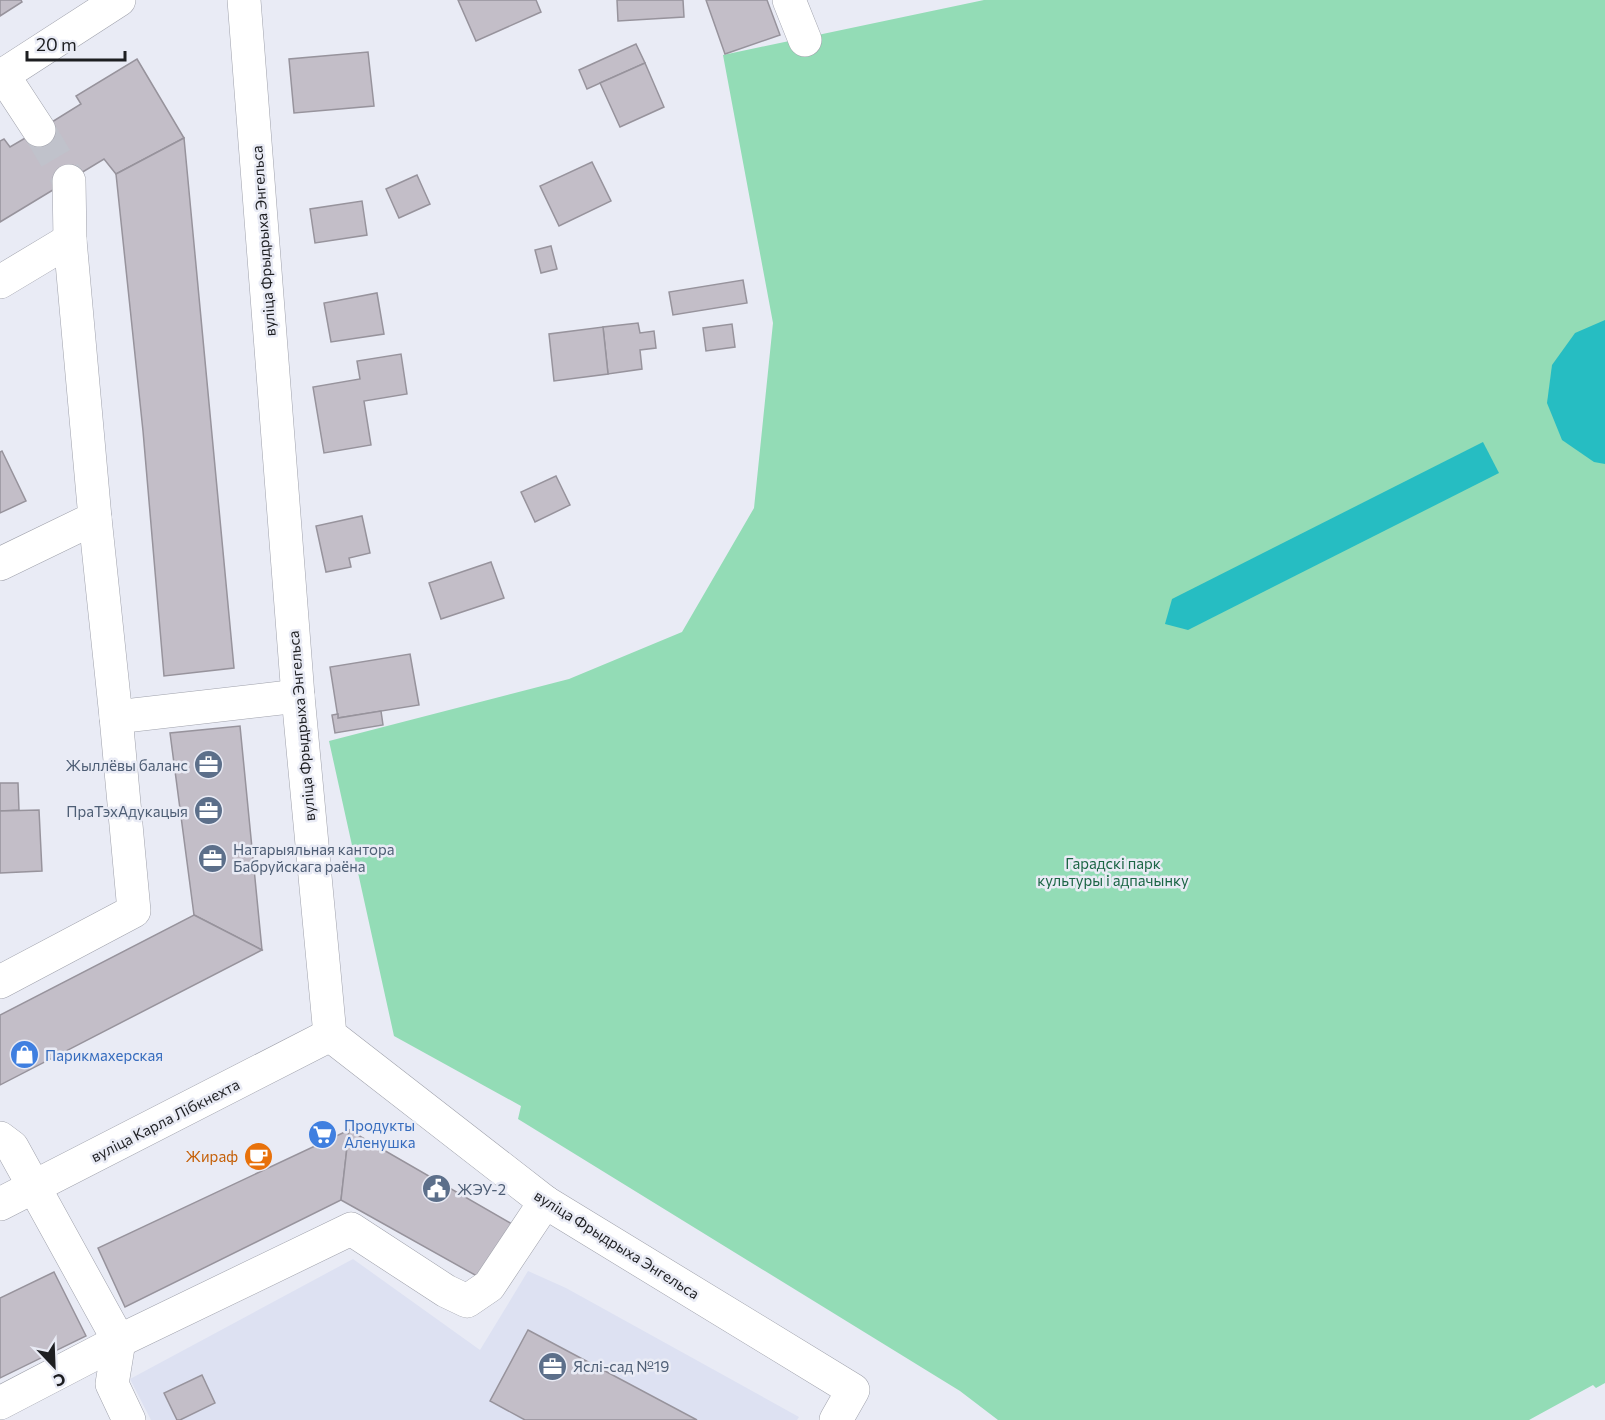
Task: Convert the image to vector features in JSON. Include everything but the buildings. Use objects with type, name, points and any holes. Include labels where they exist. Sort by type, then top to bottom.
[{"type":"street","points":[[39,130],[1,76],[118,0]]},
{"type":"street","name":"вуліца Фрыдрыха Энгельса","points":[[244,0],[298,696],[330,1035],[545,1202],[854,1390],[836,1420]]},
{"type":"street","points":[[789,0],[805,40]]},
{"type":"street","points":[[0,982],[134,911],[70,240],[69,181]]},
{"type":"street","points":[[0,282],[70,240]]},
{"type":"street","points":[[0,564],[95,518]]},
{"type":"street","points":[[116,717],[298,696]]},
{"type":"street","name":"вуліца Карла Лібкнехта","points":[[0,1204],[330,1035]]},
{"type":"street","points":[[0,1138],[12,1147],[35,1186],[119,1341],[112,1384],[129,1420]]},
{"type":"street","points":[[0,1403],[119,1341],[351,1229],[446,1291],[467,1301],[489,1286],[545,1202]]},
{"type":"shaded area","points":[[353,1259],[480,1350],[528,1271],[566,1288],[799,1417],[797,1420],[151,1420],[130,1379]]},
{"type":"green space","name":"Гарадскі парк культуры і адпачынку","points":[[984,0],[1605,0],[1605,1383],[1596,1388],[1593,1385],[1529,1420],[998,1420],[960,1391],[518,1119],[521,1106],[394,1036],[329,741],[569,679],[682,632],[754,508],[773,323],[723,55]]},
{"type":"water","points":[[1605,320],[1605,464],[1594,462],[1562,440],[1547,403],[1552,365],[1575,333]]},
{"type":"water","points":[[1483,442],[1499,473],[1188,630],[1165,624],[1172,599]]},
{"type":"tunnel","points":[[39,130],[69,181]]},
{"type":"place","name":"Жыллёвы баланс","points":[[209,765]]},
{"type":"place","name":"ПраТэхАдукацыя","points":[[209,811]]},
{"type":"place","name":"Натарыяльная кантора Бабруйскага раёна","points":[[212,858]]},
{"type":"place","name":"Парикмахерская","points":[[24,1055]]},
{"type":"place","name":"Продукты Аленушка","points":[[323,1134]]},
{"type":"place","name":"Жираф","points":[[259,1156]]},
{"type":"place","name":"ЖЭУ-2","points":[[436,1189]]},
{"type":"place","name":"Яслі-сад №19","points":[[552,1366]]}]
